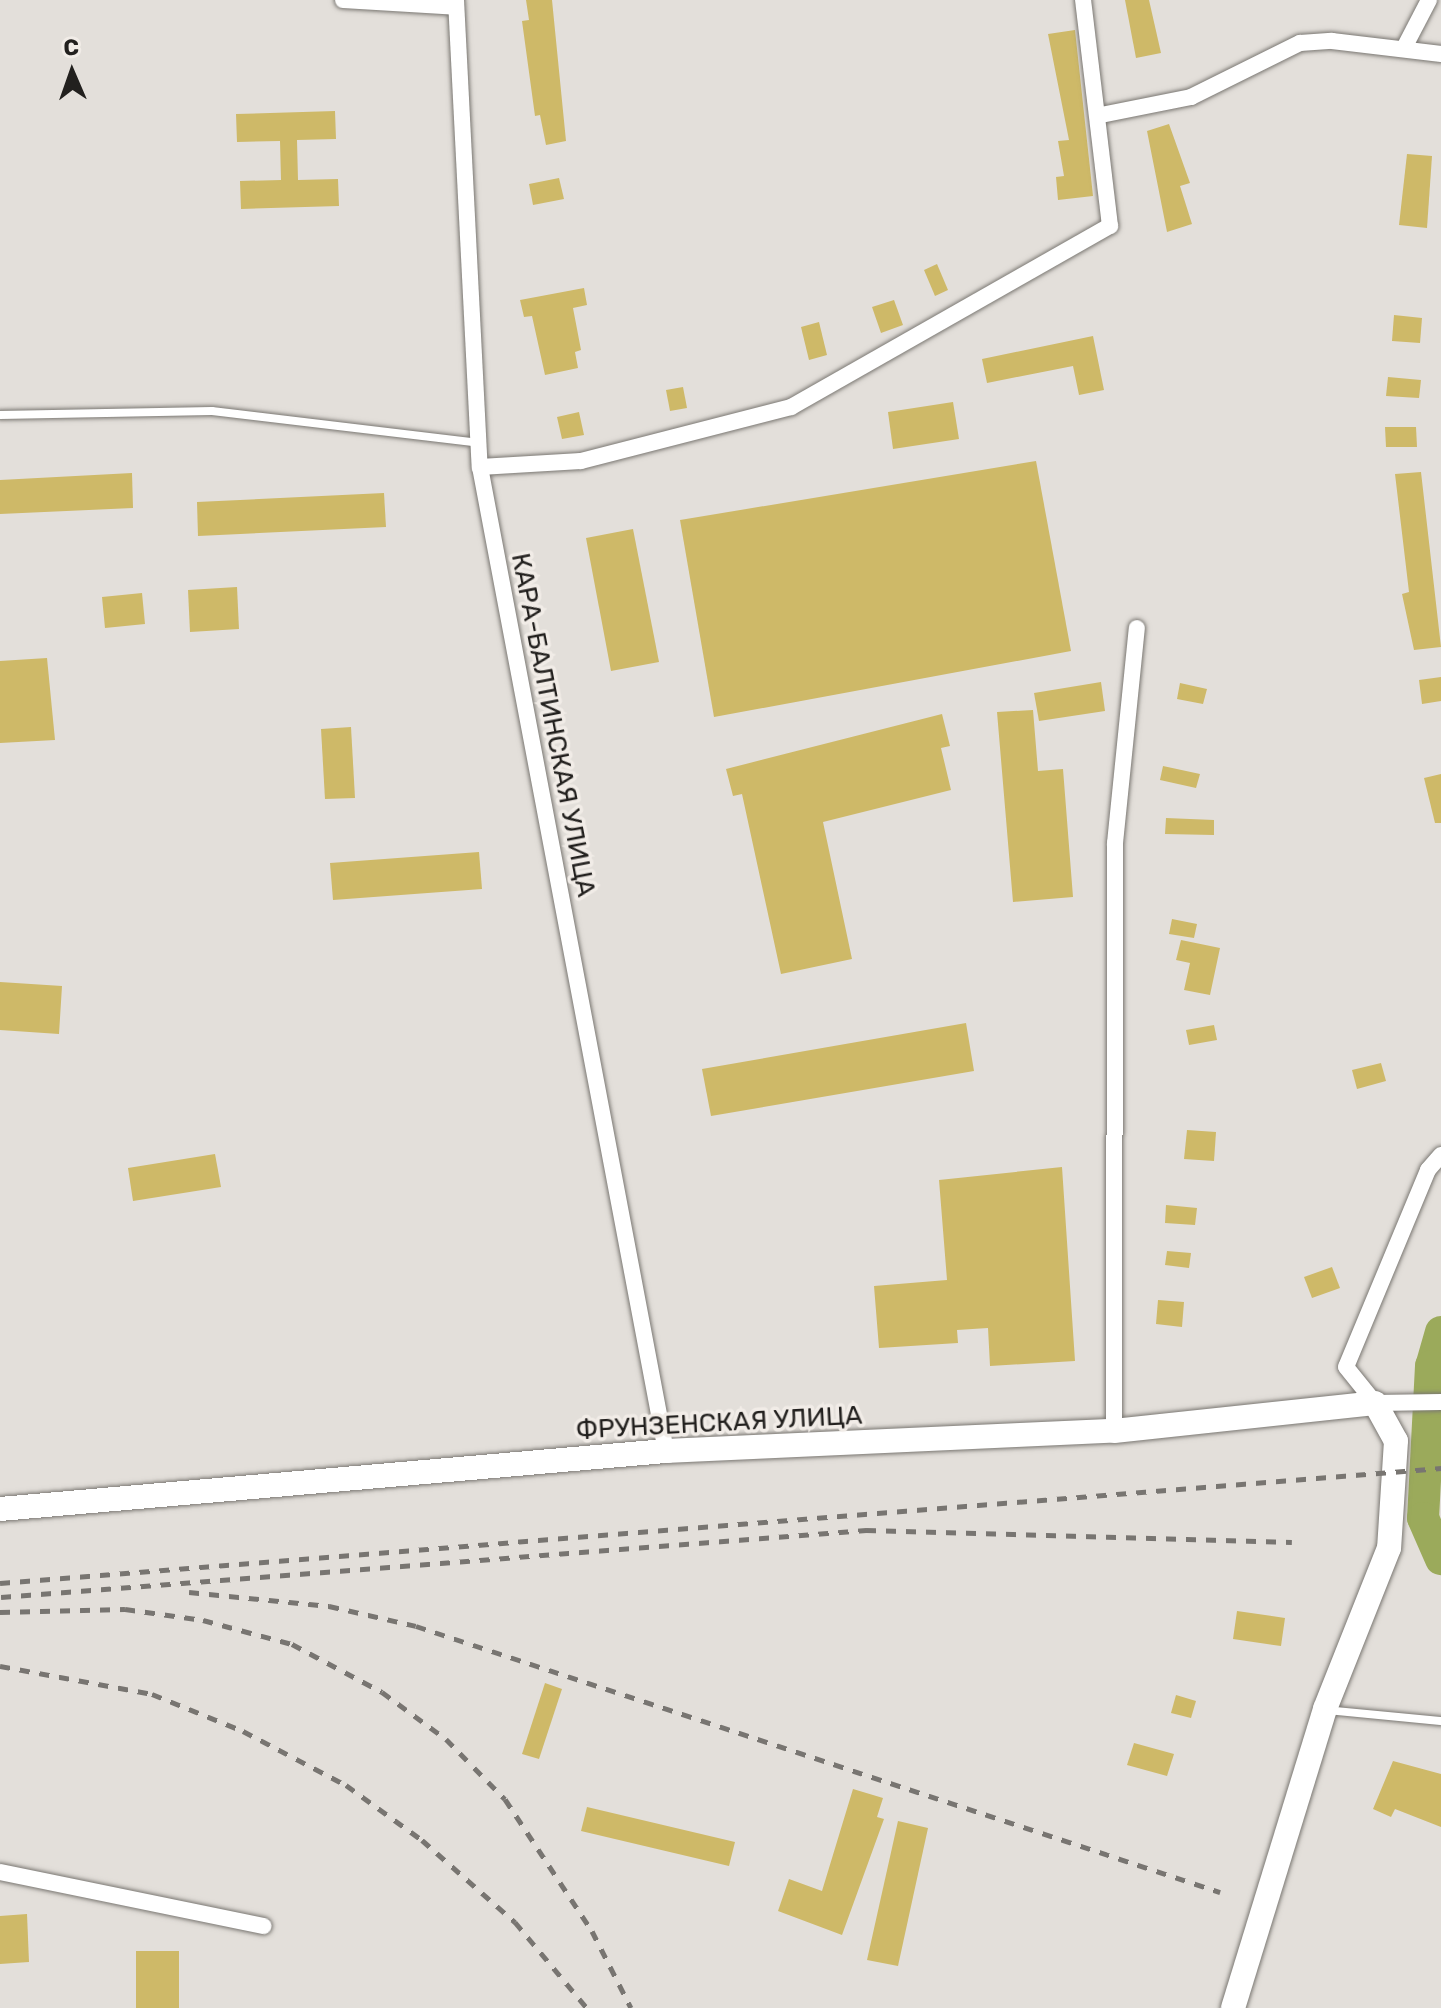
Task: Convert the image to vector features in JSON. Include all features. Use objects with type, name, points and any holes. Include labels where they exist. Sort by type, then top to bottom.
[{"type":"street","points":[[343,0],[456,4]]},
{"type":"street","points":[[480,467],[581,461],[791,407],[1110,226],[1101,115],[1083,0]]},
{"type":"street","points":[[1404,48],[1429,0]]},
{"type":"street","name":"КАРА-БАЛТИНСКАЯ УЛИЦА","points":[[456,4],[480,467],[666,1451]]},
{"type":"street","points":[[1101,115],[1191,97],[1300,43],[1332,41],[1441,54]]},
{"type":"street","points":[[1114,1431],[1115,843],[1137,628]]},
{"type":"street","points":[[1233,2008],[1325,1709],[1389,1548],[1396,1441],[1375,1403],[1346,1367],[1428,1170],[1441,1155]]},
{"type":"street","name":"ФРУНЗЕНСКАЯ УЛИЦА","points":[[0,1509],[666,1451],[1114,1431],[1375,1403],[1441,1402]]},
{"type":"street","points":[[0,1872],[264,1926]]},
{"type":"lane","points":[[0,415],[212,411],[479,443]]},
{"type":"lane","points":[[1325,1709],[1441,1721]]},
{"type":"building","points":[[526,0],[552,0],[566,141],[546,145],[540,115],[535,116],[522,21],[529,20]]},
{"type":"building","points":[[1125,0],[1149,0],[1161,53],[1136,58]]},
{"type":"building","points":[[1075,30],[1093,196],[1058,200],[1056,177],[1064,176],[1058,141],[1069,140],[1048,34]]},
{"type":"building","points":[[335,111],[336,139],[297,140],[298,180],[338,179],[339,206],[241,209],[240,181],[281,180],[280,141],[237,142],[236,114]]},
{"type":"building","points":[[1169,124],[1190,183],[1180,186],[1192,224],[1167,232],[1147,131]]},
{"type":"building","points":[[1407,154],[1432,156],[1427,228],[1399,225]]},
{"type":"building","points":[[559,178],[564,199],[533,205],[529,184]]},
{"type":"building","points":[[937,264],[948,290],[935,296],[924,270]]},
{"type":"building","points":[[584,288],[587,305],[573,308],[581,350],[575,352],[578,368],[545,375],[532,316],[524,317],[520,300]]},
{"type":"building","points":[[894,300],[903,325],[881,333],[872,307]]},
{"type":"building","points":[[1394,315],[1422,318],[1420,343],[1392,341]]},
{"type":"building","points":[[819,322],[827,355],[809,360],[801,327]]},
{"type":"building","points":[[1093,336],[1104,390],[1079,395],[1073,366],[987,383],[982,359]]},
{"type":"building","points":[[1388,377],[1421,380],[1419,398],[1386,396]]},
{"type":"building","points":[[683,387],[687,408],[670,411],[666,390]]},
{"type":"building","points":[[953,402],[959,439],[893,449],[888,412]]},
{"type":"building","points":[[579,412],[584,435],[562,439],[557,417]]},
{"type":"building","points":[[1385,427],[1416,427],[1417,447],[1386,447]]},
{"type":"building","points":[[1036,461],[1071,651],[714,717],[680,520]]},
{"type":"building","points":[[1421,472],[1441,647],[1414,650],[1402,594],[1409,592],[1395,474]]},
{"type":"building","points":[[132,473],[133,508],[0,514],[0,480]]},
{"type":"building","points":[[384,493],[386,527],[198,536],[197,502]]},
{"type":"building","points":[[633,529],[659,662],[611,671],[586,538]]},
{"type":"building","points":[[237,587],[239,629],[190,632],[188,590]]},
{"type":"building","points":[[142,593],[145,624],[105,628],[102,597]]},
{"type":"building","points":[[47,658],[55,740],[0,743],[0,661]]},
{"type":"building","points":[[1441,677],[1441,701],[1422,704],[1419,680]]},
{"type":"building","points":[[1101,682],[1105,711],[1039,721],[1034,693]]},
{"type":"building","points":[[1180,683],[1207,689],[1203,704],[1177,699]]},
{"type":"building","points":[[1033,710],[1038,771],[1063,769],[1073,897],[1013,902],[997,712]]},
{"type":"building","points":[[942,714],[950,746],[941,748],[951,790],[823,822],[852,959],[781,974],[742,794],[733,796],[726,769]]},
{"type":"building","points":[[351,727],[355,798],[325,799],[321,729]]},
{"type":"building","points":[[1163,766],[1200,774],[1196,788],[1160,780]]},
{"type":"building","points":[[1441,774],[1441,823],[1435,823],[1424,778]]},
{"type":"building","points":[[1166,818],[1214,820],[1214,835],[1165,834]]},
{"type":"building","points":[[479,852],[482,889],[333,900],[330,863]]},
{"type":"building","points":[[1172,919],[1197,924],[1194,938],[1169,934]]},
{"type":"building","points":[[1181,940],[1220,948],[1210,995],[1184,990],[1190,963],[1176,960]]},
{"type":"building","points":[[0,982],[62,986],[59,1034],[0,1030]]},
{"type":"building","points":[[966,1023],[974,1071],[711,1116],[702,1069]]},
{"type":"building","points":[[1214,1025],[1217,1040],[1189,1045],[1186,1030]]},
{"type":"building","points":[[1381,1063],[1386,1081],[1357,1089],[1352,1070]]},
{"type":"building","points":[[1187,1130],[1216,1132],[1214,1161],[1184,1159]]},
{"type":"building","points":[[215,1154],[221,1187],[133,1201],[128,1168]]},
{"type":"building","points":[[1062,1167],[1075,1361],[990,1366],[988,1328],[957,1330],[958,1343],[879,1348],[874,1286],[947,1280],[939,1180]]},
{"type":"building","points":[[1166,1205],[1197,1208],[1195,1225],[1165,1223]]},
{"type":"building","points":[[1167,1251],[1191,1253],[1189,1268],[1165,1265]]},
{"type":"building","points":[[1332,1267],[1340,1288],[1312,1298],[1304,1277]]},
{"type":"building","points":[[1158,1300],[1184,1302],[1182,1327],[1156,1324]]},
{"type":"building","points":[[1237,1611],[1285,1618],[1281,1646],[1233,1639]]},
{"type":"building","points":[[545,1683],[562,1689],[539,1759],[522,1754]]},
{"type":"building","points":[[1176,1695],[1196,1701],[1191,1718],[1171,1713]]},
{"type":"building","points":[[1134,1743],[1174,1754],[1167,1776],[1127,1765]]},
{"type":"building","points":[[1393,1761],[1441,1774],[1441,1827],[1395,1809],[1391,1817],[1373,1809]]},
{"type":"building","points":[[853,1789],[883,1798],[877,1817],[884,1819],[842,1935],[778,1911],[789,1879],[822,1891]]},
{"type":"building","points":[[587,1807],[735,1842],[729,1866],[581,1831]]},
{"type":"building","points":[[898,1821],[928,1828],[898,1966],[867,1960]]},
{"type":"building","points":[[27,1914],[29,1962],[0,1964],[0,1916]]},
{"type":"building","points":[[136,1951],[179,1951],[179,2008],[136,2008]]},
{"type":"waterway","points":[[1441,1332],[1431,1366],[1423,1518],[1441,1559]]},
{"type":"railway","points":[[0,1583],[1441,1468]]},
{"type":"railway","points":[[1,1597],[866,1530],[1292,1542]]},
{"type":"railway","points":[[189,1592],[329,1606],[416,1626],[1220,1892]]},
{"type":"railway","points":[[0,1612],[125,1609],[203,1620],[292,1644],[382,1692],[446,1739],[505,1799],[592,1931],[631,2008]]},
{"type":"railway","points":[[0,1666],[152,1694],[243,1731],[346,1785],[422,1840],[515,1922],[587,2008]]}]
